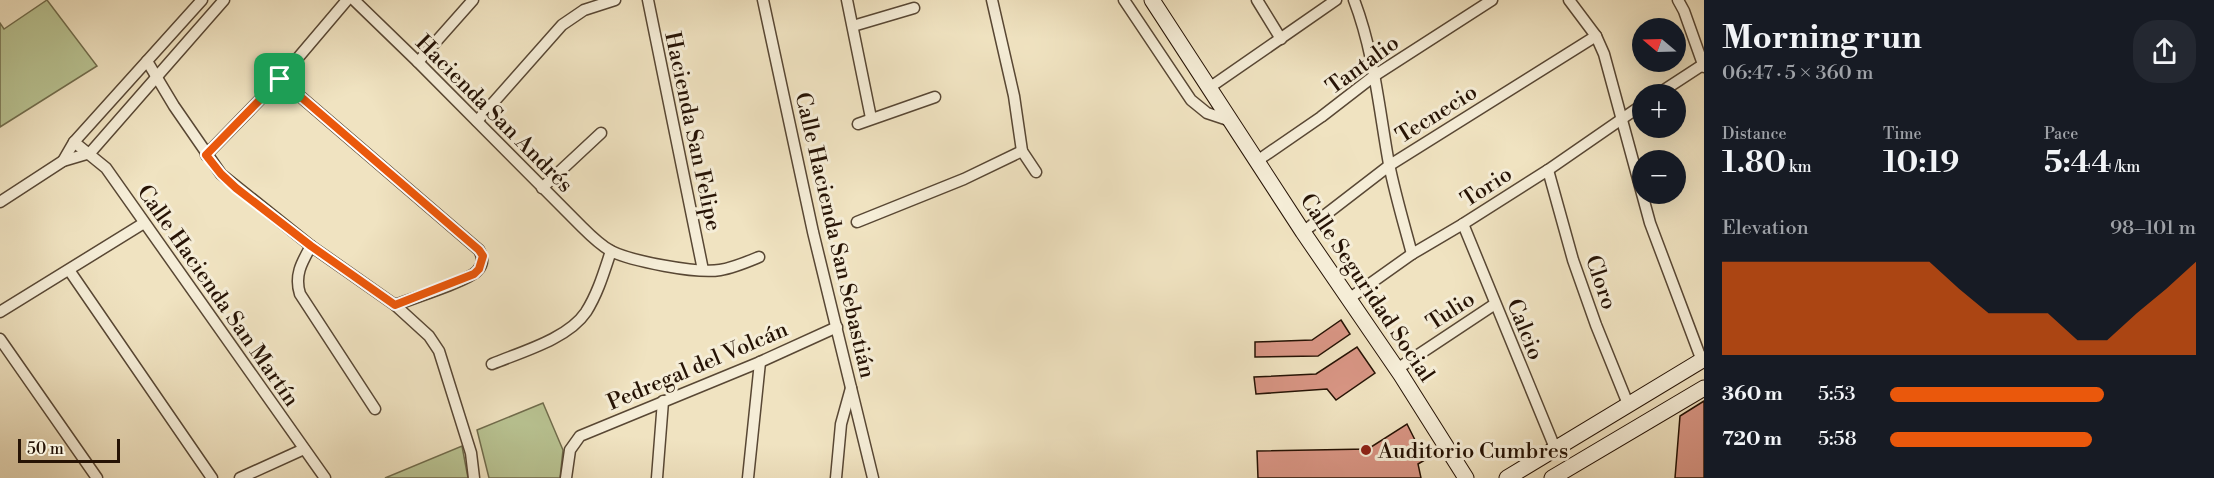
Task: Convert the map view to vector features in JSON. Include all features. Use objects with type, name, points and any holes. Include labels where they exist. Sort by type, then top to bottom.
[{"type":"street","points":[[63,161],[74,142],[202,0]]},
{"type":"street","points":[[0,202],[63,161],[90,153],[224,0]]},
{"type":"street","points":[[206,155],[280,79],[347,0]]},
{"type":"street","name":"Hacienda San Andrés","points":[[354,0],[597,242],[611,251]]},
{"type":"street","points":[[418,62],[473,0]]},
{"type":"street","points":[[477,121],[562,26],[584,10],[615,0]]},
{"type":"street","name":"Hacienda San Felipe","points":[[648,0],[703,270]]},
{"type":"street","name":"Calle Hacienda San Sebastián","points":[[763,0],[813,232],[873,478]]},
{"type":"street","points":[[847,0],[871,118]]},
{"type":"street","points":[[992,0],[1014,96],[1022,151],[1036,172]]},
{"type":"street","points":[[1124,0],[1191,100],[1207,113],[1231,121]]},
{"type":"street","name":"Calle Seguridad Social","points":[[1152,0],[1397,369],[1466,478]]},
{"type":"street","points":[[1257,0],[1281,39]]},
{"type":"street","points":[[1209,88],[1336,0]]},
{"type":"street","points":[[1354,0],[1360,15],[1374,76],[1390,165],[1412,254]]},
{"type":"street","name":"Tantalio","points":[[1257,161],[1321,117],[1374,76],[1491,0]]},
{"type":"street","points":[[1507,478],[1703,360],[1650,223],[1610,72],[1596,36],[1569,0]]},
{"type":"street","points":[[1674,84],[1704,65],[1678,0]]},
{"type":"street","points":[[853,26],[914,8]]},
{"type":"street","name":"Tecnecio","points":[[1304,232],[1390,165],[1596,36]]},
{"type":"street","points":[[147,61],[206,155],[221,174],[311,246],[395,305],[429,336],[439,351],[471,453],[474,478]]},
{"type":"street","points":[[280,79],[479,250],[483,256],[479,269],[474,274],[395,305]]},
{"type":"street","points":[[858,124],[935,97]]},
{"type":"street","name":"Torio","points":[[1350,298],[1412,254],[1548,170],[1632,112]]},
{"type":"street","points":[[542,188],[601,133]]},
{"type":"street","name":"Calle Hacienda San Martín","points":[[74,142],[106,168],[325,478]]},
{"type":"street","points":[[857,222],[964,179],[1022,151]]},
{"type":"street","name":"Cloro","points":[[1548,170],[1577,271],[1628,404]]},
{"type":"street","points":[[0,312],[144,223]]},
{"type":"street","name":"Calcio","points":[[1463,224],[1555,448]]},
{"type":"street","points":[[311,246],[298,273],[297,284],[300,294],[375,409]]},
{"type":"street","points":[[492,364],[546,341],[577,323],[585,314],[597,292],[611,251],[636,259],[703,270],[719,270],[759,257]]},
{"type":"street","points":[[69,270],[212,478]]},
{"type":"street","name":"Tulio","points":[[1397,369],[1495,304]]},
{"type":"street","name":"Pedregal del Volcán","points":[[566,478],[568,460],[574,442],[580,436],[760,362],[837,327]]},
{"type":"street","points":[[0,339],[97,478]]},
{"type":"street","points":[[748,478],[760,362]]},
{"type":"street","points":[[836,478],[841,424],[851,388]]},
{"type":"street","points":[[1552,478],[1704,388]]},
{"type":"street","points":[[657,478],[663,401]]},
{"type":"street","points":[[240,478],[304,449]]},
{"type":"green space","points":[[47,0],[97,66],[0,127],[0,23],[4,29]]},
{"type":"green space","points":[[543,403],[563,450],[560,478],[489,478],[477,430]]},
{"type":"green space","points":[[462,446],[468,478],[385,478]]},
{"type":"building","points":[[1341,320],[1350,334],[1318,356],[1255,357],[1255,342],[1312,340]]},
{"type":"building","points":[[1357,347],[1375,373],[1336,400],[1327,389],[1256,394],[1254,377],[1316,374]]},
{"type":"building","points":[[1704,401],[1704,478],[1675,478],[1680,416]]},
{"type":"building","name":"Auditorio Cumbres","points":[[1407,424],[1425,460],[1418,464],[1421,478],[1258,478],[1257,451],[1368,449]]},
{"type":"place","name":"Auditorio Cumbres","points":[[1366,450]]},
{"type":"route","points":[[280,79],[479,250],[483,256],[479,269],[474,274],[395,305],[311,246],[221,174],[206,155],[280,79]]}]
